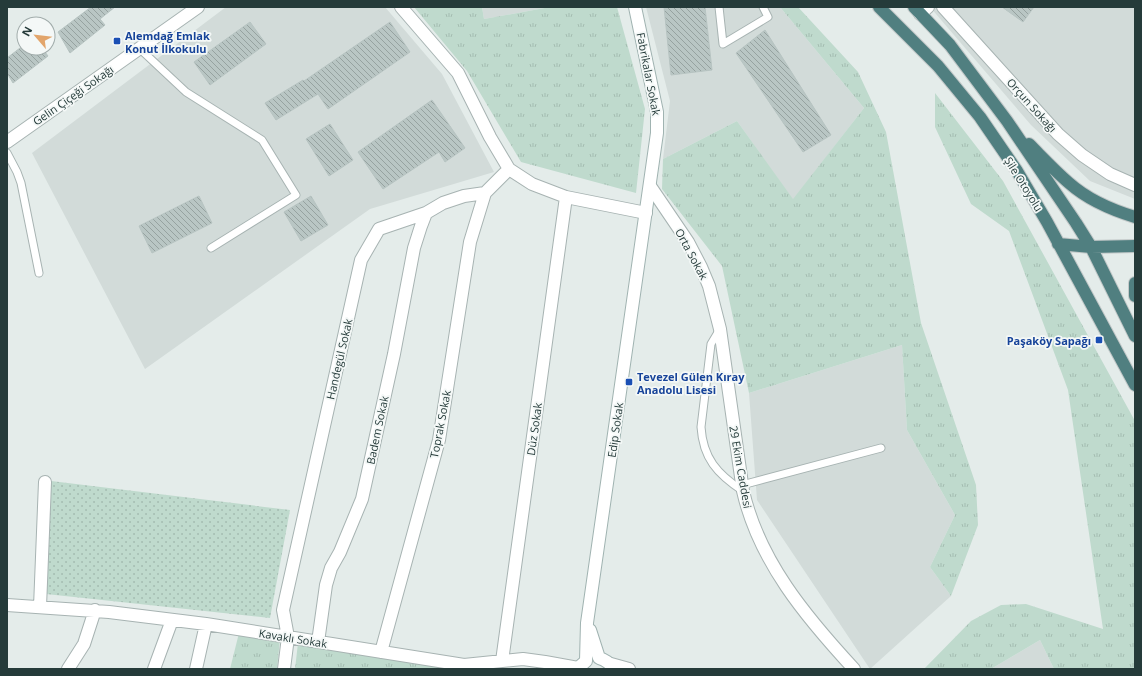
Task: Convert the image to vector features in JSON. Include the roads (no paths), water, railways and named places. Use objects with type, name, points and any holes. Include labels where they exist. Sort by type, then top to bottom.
[{"type":"highway","name":"Şile Otoyolu","points":[[878,7],[938,66],[980,117],[1017,171],[1135,385]]},
{"type":"highway","name":"Şile Otoyolu","points":[[921,9],[1007,121],[1076,223],[1091,247],[1135,336]]},
{"type":"highway","points":[[1007,121],[1069,184],[1087,196],[1135,217]]},
{"type":"highway","points":[[1058,244],[1091,247],[1135,246]]},
{"type":"highway","points":[[1135,283],[1135,296]]},
{"type":"street","name":"Gelin Çiçeği Sokağı","points":[[7,142],[198,7]]},
{"type":"street","points":[[401,7],[458,73],[490,136],[509,169],[532,184],[566,197],[646,213]]},
{"type":"street","name":"Fabrikalar Sokak","points":[[635,7],[658,122],[646,213]]},
{"type":"street","name":"Orçun Sokağı","points":[[943,7],[1058,134],[1082,155],[1110,174],[1135,185]]},
{"type":"street","points":[[485,193],[509,169]]},
{"type":"street","name":"Orta Sokak","points":[[650,186],[688,242],[701,266],[709,286],[720,329]]},
{"type":"street","name":"Handegül Sokak","points":[[284,669],[288,637],[283,610],[361,260],[379,229],[426,213],[443,203],[464,196],[485,193]]},
{"type":"street","name":"Toprak Sokak","points":[[381,652],[439,440],[470,242],[485,193]]},
{"type":"street","name":"Düz Sokak","points":[[502,661],[566,197]]},
{"type":"street","name":"Badem Sokak","points":[[318,642],[326,585],[331,568],[340,552],[362,499],[394,354],[414,248],[426,213]]},
{"type":"street","name":"Edip Sokak","points":[[580,666],[646,213]]},
{"type":"street","name":"29 Ekim Caddesi","points":[[720,329],[743,488],[750,517],[764,549],[780,579],[821,634],[854,669]]},
{"type":"street","points":[[40,607],[45,482]]},
{"type":"street","name":"Kavaklı Sokak","points":[[7,605],[95,610],[206,624],[464,665],[523,659],[580,666]]},
{"type":"street","points":[[68,669],[84,644],[95,610]]},
{"type":"street","points":[[154,669],[172,620]]},
{"type":"street","points":[[587,623],[599,658],[605,660],[612,667],[630,669]]},
{"type":"street","points":[[196,669],[206,624]]},
{"type":"lane","points":[[719,7],[723,44],[768,17],[763,7]]},
{"type":"lane","points":[[139,48],[186,92],[262,140],[296,195],[211,248]]},
{"type":"lane","points":[[7,153],[21,183],[39,273]]},
{"type":"lane","points":[[720,329],[710,344],[701,427],[702,440],[709,459],[726,478],[743,488],[881,448]]},
{"type":"place","name":"Alemdağ Emlak Konut İlkokulu","points":[[117,41]]},
{"type":"place","name":"Paşaköy Sapağı","points":[[1099,340]]},
{"type":"place","name":"Tevezel Gülen Kıray Anadolu Lisesi","points":[[629,382]]}]
